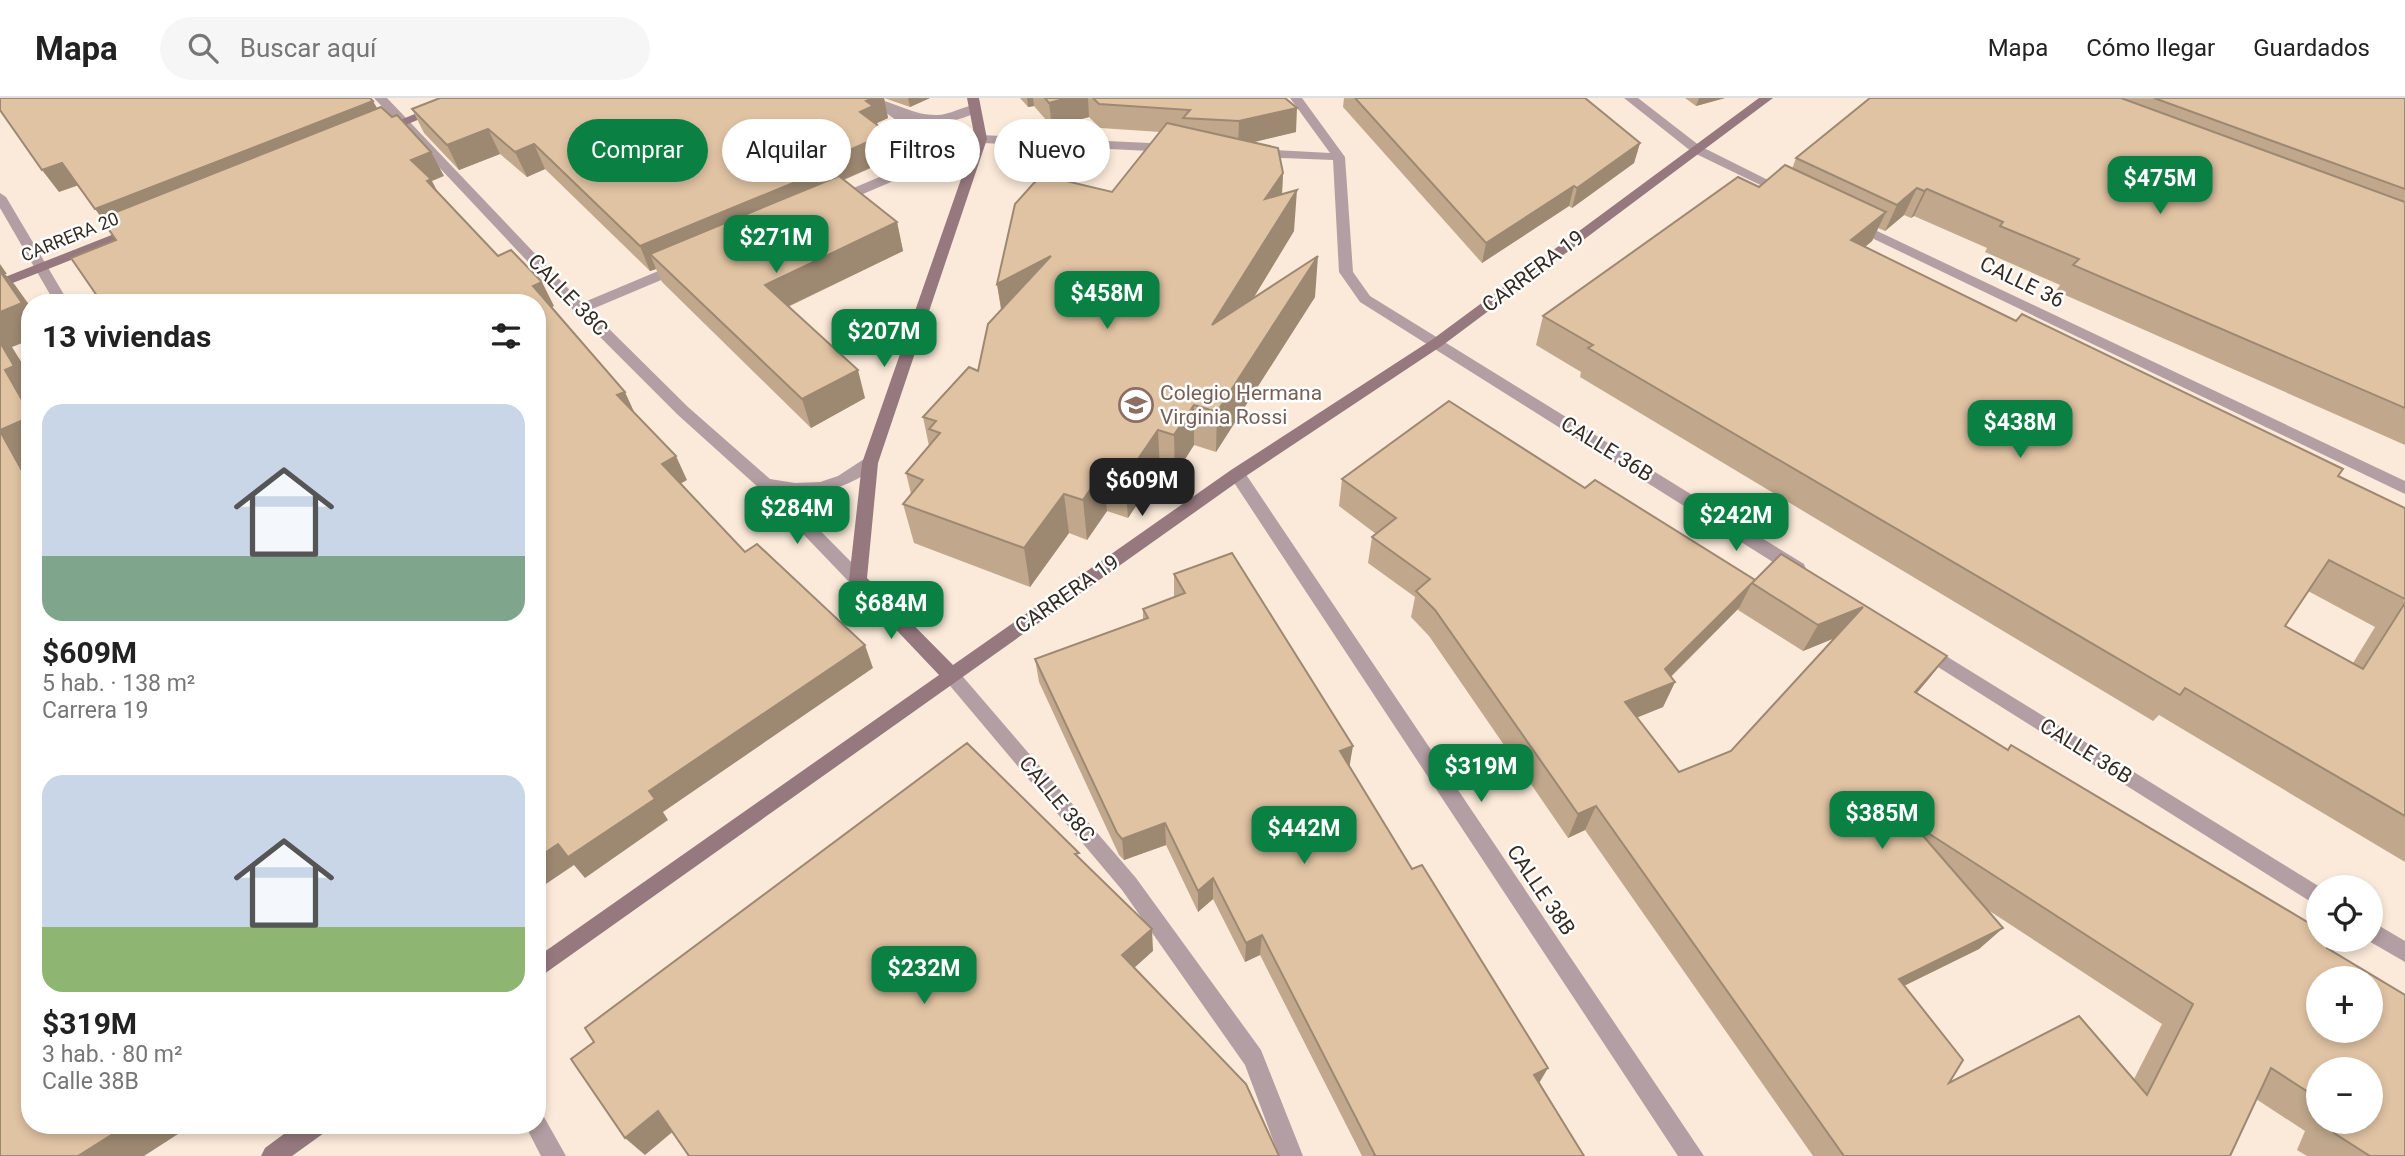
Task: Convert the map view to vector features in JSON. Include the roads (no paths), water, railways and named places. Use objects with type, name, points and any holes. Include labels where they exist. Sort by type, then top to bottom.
[{"type":"street","name":"CALLE 38C","points":[[380,98],[580,309],[683,411],[765,484],[952,676],[1129,884],[1253,1058],[1291,1156]]},
{"type":"street","points":[[363,138],[464,98]]},
{"type":"street","points":[[872,98],[904,119]]},
{"type":"street","points":[[1296,98],[1339,157]]},
{"type":"street","points":[[1630,98],[1696,149],[1796,196]]},
{"type":"street","name":"CARRERA 19","points":[[546,963],[1237,474],[1438,342],[1767,98]]},
{"type":"street","points":[[894,111],[920,118],[952,120],[974,103],[981,139],[1187,149]]},
{"type":"street","points":[[1242,152],[1339,157]]},
{"type":"street","name":"CALLE 36B","points":[[1339,157],[1346,272],[1365,299],[1438,342],[1814,579]]},
{"type":"street","points":[[821,207],[879,182]]},
{"type":"street","points":[[858,580],[870,463],[966,182]]},
{"type":"street","points":[[0,197],[57,294]]},
{"type":"street","name":"CALLE 36","points":[[1845,220],[2405,488]]},
{"type":"street","name":"CARRERA 20","points":[[0,284],[144,226]]},
{"type":"street","points":[[580,309],[694,261]]},
{"type":"street","points":[[765,484],[796,490],[813,490],[850,479],[870,463]]},
{"type":"street","name":"CALLE 38B","points":[[1237,474],[1692,1156]]},
{"type":"street","name":"CALLE 36B","points":[[1908,639],[2306,890]]},
{"type":"street","points":[[2383,938],[2405,952]]},
{"type":"street","points":[[273,1156],[304,1134]]},
{"type":"street","points":[[541,1134],[554,1156]]},
{"type":"place","name":"Colegio Hermana Virginia Rossi","points":[[1136,405]]}]
